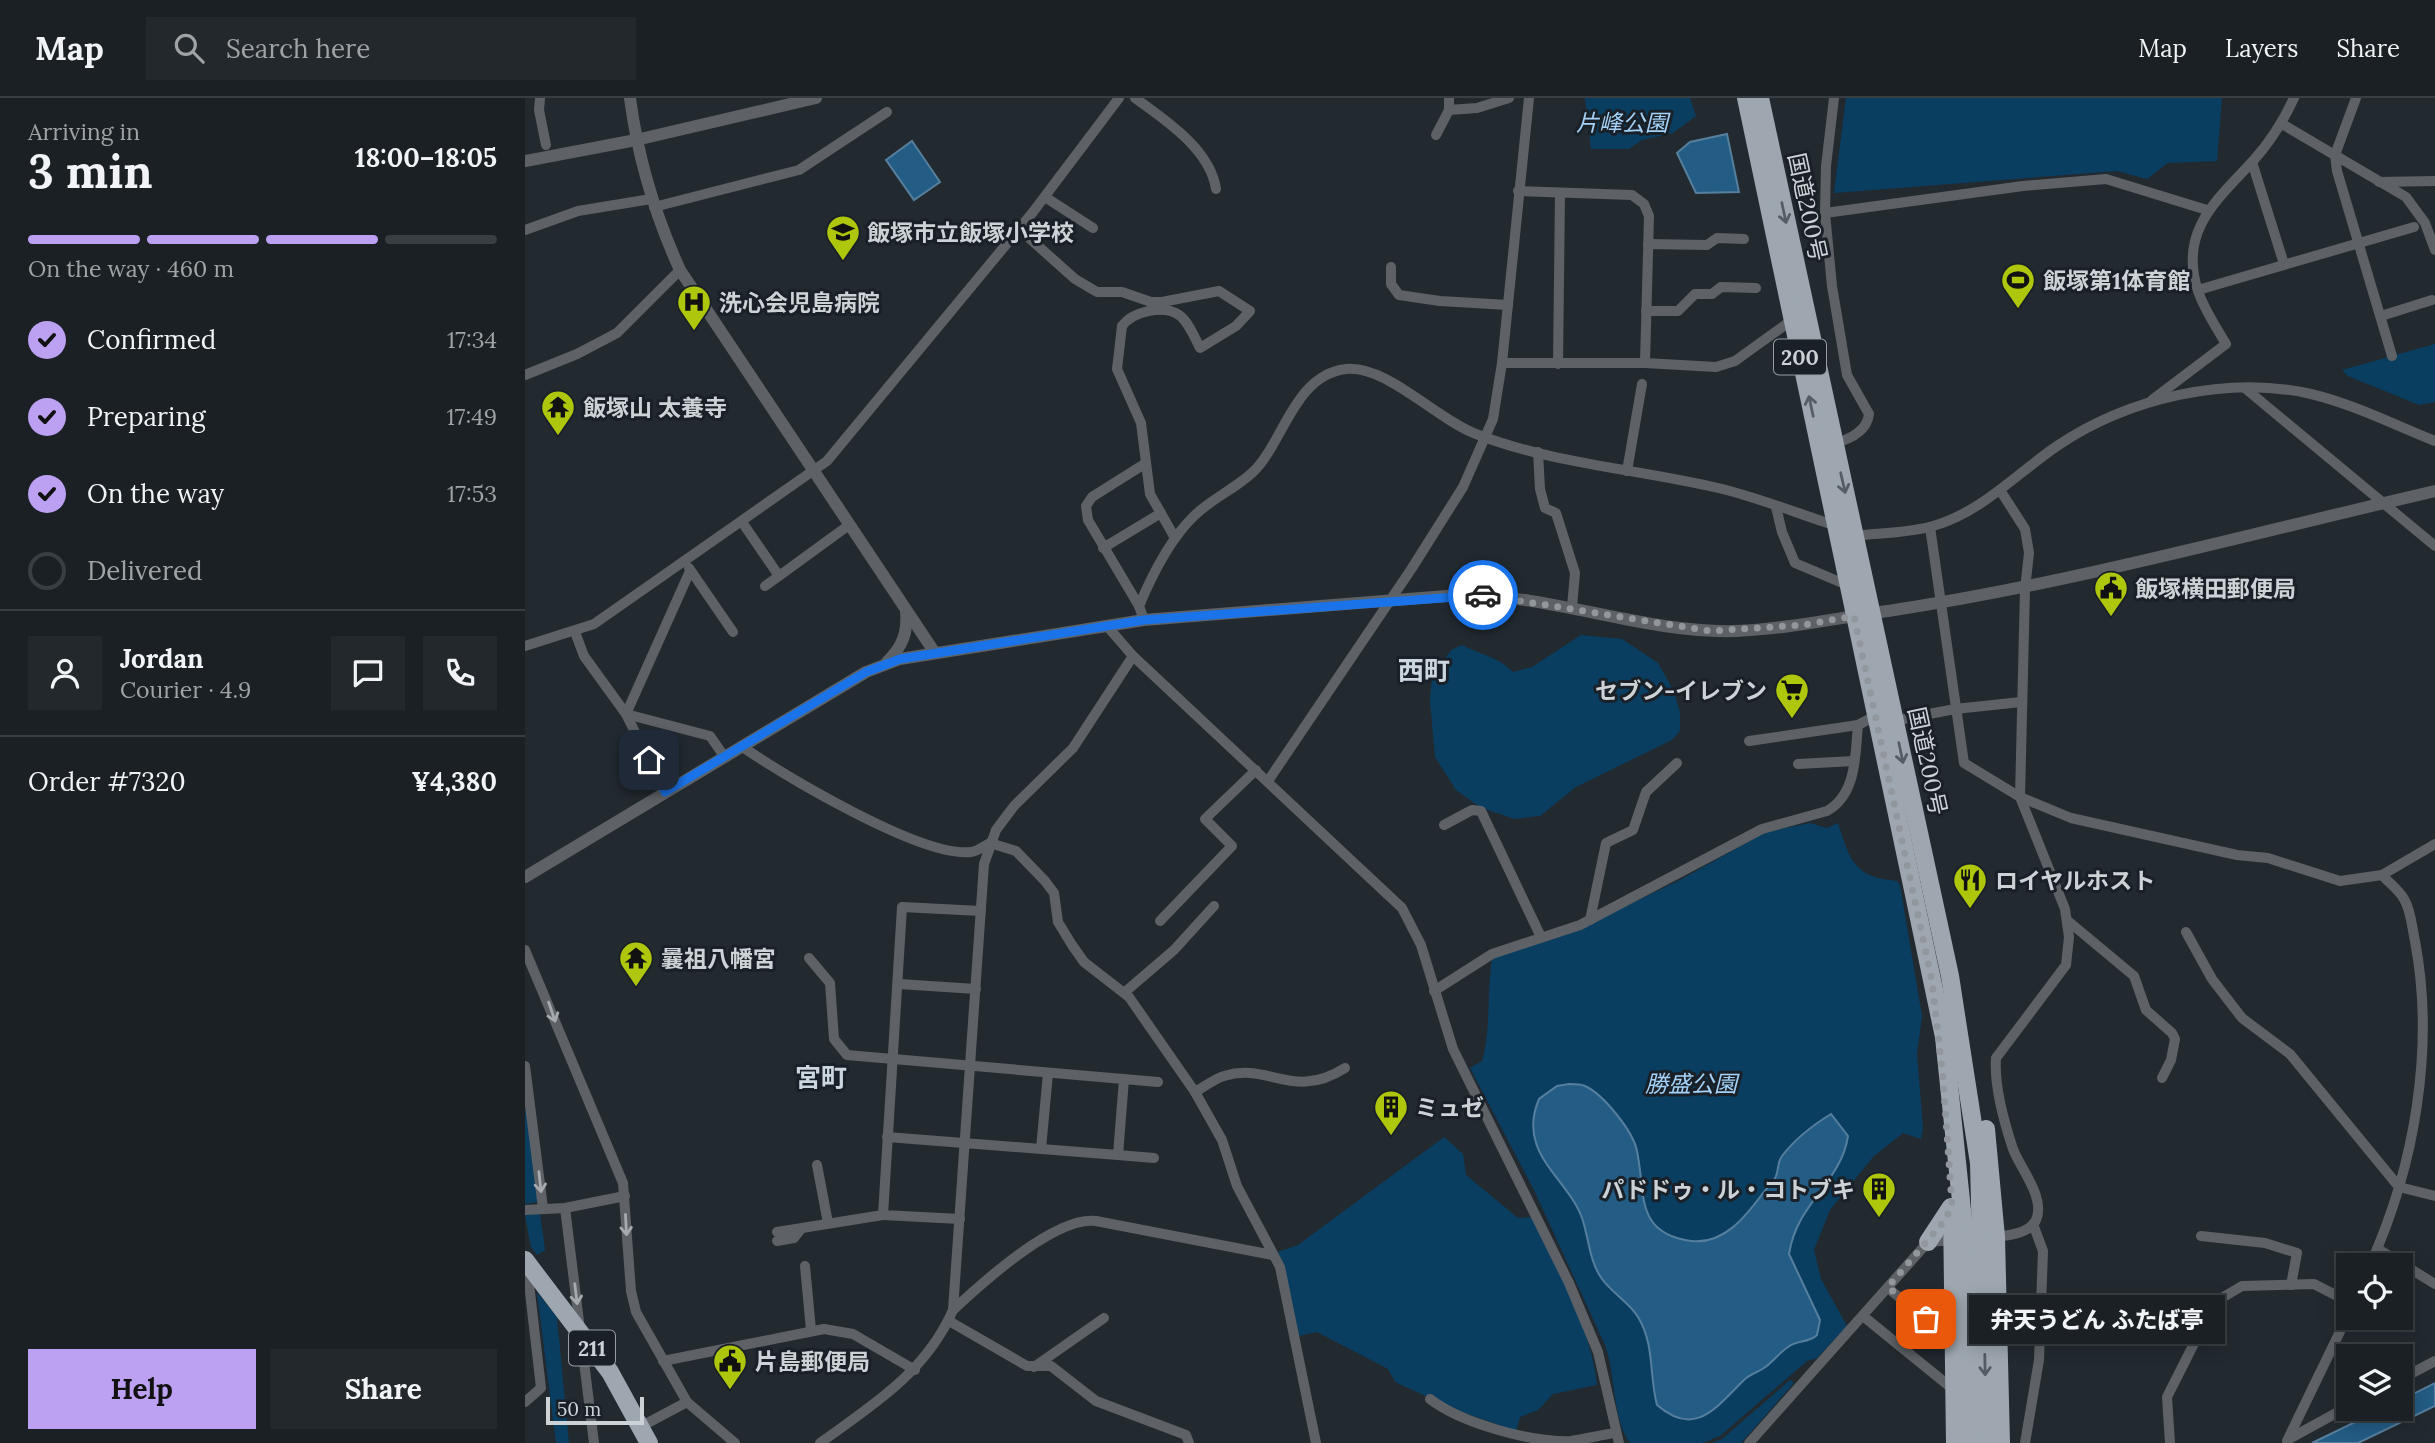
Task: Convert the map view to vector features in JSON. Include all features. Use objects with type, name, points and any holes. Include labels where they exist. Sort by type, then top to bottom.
[{"type":"highway","name":"国道200号","points":[[1746,98],[1793,320],[1854,536],[1863,615],[1885,718],[1944,1037],[1974,1239],[1986,1443]]},
{"type":"highway","name":"国道200号","points":[[1760,98],[1827,446],[1834,525],[1847,585],[1863,615]]},
{"type":"highway","name":"国道200号","points":[[1885,718],[1950,976],[1973,1112],[1971,1443]]},
{"type":"highway","points":[[1932,981],[1943,1078],[1952,1205],[1974,1239],[2001,1443]]},
{"type":"highway","points":[[1928,1242],[1945,1220],[1952,1205]]},
{"type":"highway","points":[[1955,1443],[1952,1342],[1974,1239]]},
{"type":"highway","name":"211","points":[[526,1260],[610,1372],[642,1438]]},
{"type":"street","points":[[540,98],[539,110],[546,145]]},
{"type":"street","points":[[631,98],[636,140],[653,203],[680,270],[935,653]]},
{"type":"street","points":[[525,161],[636,140],[815,98]]},
{"type":"street","points":[[525,646],[594,624],[687,566],[742,522],[827,461],[1045,197],[1119,98]]},
{"type":"street","points":[[1135,98],[1165,119],[1209,165],[1216,189]]},
{"type":"street","points":[[1436,135],[1449,104],[1477,108],[1509,98]]},
{"type":"street","points":[[1268,781],[1463,486],[1485,438],[1497,405],[1529,98]]},
{"type":"street","points":[[1827,446],[1860,432],[1869,420],[1869,414],[1847,375],[1832,286],[1825,213],[1826,166],[1834,98]]},
{"type":"street","points":[[1854,536],[1930,527],[1979,506],[2069,439],[2149,402],[2226,344],[2198,290],[2194,249],[2207,210],[2252,162],[2282,124],[2294,98]]},
{"type":"street","points":[[2356,98],[2335,155],[2392,356]]},
{"type":"street","points":[[525,230],[578,211],[653,203],[799,170],[887,111]]},
{"type":"street","points":[[2282,124],[2406,197],[2417,209],[2435,250]]},
{"type":"street","points":[[2252,162],[2284,264]]},
{"type":"street","points":[[1825,213],[2023,186],[2106,179],[2207,210]]},
{"type":"street","points":[[2379,181],[2435,181]]},
{"type":"street","points":[[1518,191],[1632,195],[1639,198],[1649,216],[1645,363]]},
{"type":"street","points":[[1558,364],[1560,193]]},
{"type":"street","points":[[1045,197],[1093,228]]},
{"type":"street","points":[[2198,290],[2414,227]]},
{"type":"street","points":[[1019,229],[1089,289],[1122,292],[1151,302],[1219,291],[1250,311],[1236,326],[1201,348],[1182,318],[1170,311],[1139,313],[1122,327],[1117,369],[1141,423],[1147,483],[1175,538]]},
{"type":"street","points":[[1648,244],[1707,245],[1717,238],[1744,239]]},
{"type":"street","points":[[1391,267],[1391,284],[1399,295],[1440,301],[1508,305]]},
{"type":"street","points":[[525,375],[577,354],[621,330],[680,270]]},
{"type":"street","points":[[1646,311],[1678,311],[1695,294],[1712,294],[1721,287],[1756,288]]},
{"type":"street","points":[[2381,316],[2432,300]]},
{"type":"street","points":[[1502,363],[1645,363],[1716,367],[1735,361],[1793,320]]},
{"type":"street","points":[[1139,606],[1175,538],[1193,517],[1252,472],[1309,389],[1326,376],[1344,369],[1366,369],[1459,428],[1485,438],[1627,471],[1720,488],[1834,525]]},
{"type":"street","points":[[1627,471],[1641,384]]},
{"type":"street","points":[[2149,402],[2221,389],[2291,390],[2328,399],[2435,442]]},
{"type":"street","points":[[2246,389],[2435,546]]},
{"type":"street","points":[[1538,452],[1540,489],[1545,508],[1556,513],[1575,573],[1572,607]]},
{"type":"street","points":[[1144,620],[1139,606],[1088,520],[1088,501],[1146,463]]},
{"type":"street","points":[[1749,1443],[1928,1242],[1974,1239],[2022,1231],[2033,1224],[2037,1215],[2037,1202],[2013,1148],[1995,1068],[1996,1058],[2066,965],[2068,921],[2020,797],[2021,702],[2028,553],[2025,529],[2000,490]]},
{"type":"street","points":[[887,662],[1144,620],[1487,595],[1710,631],[1803,625],[2025,589],[2435,491]]},
{"type":"street","points":[[1776,507],[1782,532],[1795,563],[1847,585]]},
{"type":"street","points":[[1103,548],[1161,513]]},
{"type":"street","points":[[742,522],[779,576]]},
{"type":"street","points":[[765,586],[849,525]]},
{"type":"street","points":[[1930,527],[1964,763],[2020,797],[2071,818],[2238,855],[2268,858],[2340,881],[2382,876],[2435,844]]},
{"type":"street","points":[[687,566],[733,632]]},
{"type":"street","points":[[626,714],[687,566]]},
{"type":"street","points":[[525,877],[724,756],[887,662],[899,650],[903,641],[906,609]]},
{"type":"street","points":[[1107,625],[1133,656],[1402,908],[1421,945],[1453,1049],[1569,1283],[1598,1352],[1617,1438],[1571,1441],[1546,1440],[1515,1434],[1442,1408],[1430,1399]]},
{"type":"street","points":[[575,632],[584,656],[626,714],[665,792]]},
{"type":"street","points":[[951,1315],[960,1219],[983,864],[990,843],[1014,806],[1073,748],[1133,656]]},
{"type":"street","points":[[1749,741],[1858,725],[1885,718],[2021,702]]},
{"type":"street","points":[[626,714],[710,736],[724,756]]},
{"type":"street","points":[[1434,990],[1492,954],[1590,920],[1762,829],[1837,806],[1852,778],[1858,725]]},
{"type":"street","points":[[741,746],[860,817],[901,834],[943,849],[972,853],[990,843],[1016,851],[1026,859],[1054,893],[1058,922],[1072,946],[1084,962],[1125,992],[1195,1093],[1223,1140],[1237,1186],[1273,1255],[1285,1293],[1315,1443]]},
{"type":"street","points":[[1798,764],[1854,761]]},
{"type":"street","points":[[1590,920],[1606,843],[1633,830],[1646,792],[1677,763]]},
{"type":"street","points":[[1160,921],[1232,846],[1205,819],[1256,771]]},
{"type":"street","points":[[1444,825],[1472,810],[1481,811],[1541,937]]},
{"type":"street","points":[[2376,1253],[2399,1187],[2419,1104],[2425,1053],[2425,996],[2405,899],[2382,876]]},
{"type":"street","points":[[1125,992],[1174,950],[1214,906]]},
{"type":"street","points":[[883,1215],[902,907],[981,911]]},
{"type":"street","points":[[2068,921],[2134,976],[2146,1010],[2172,1033],[2175,1039],[2171,1059],[2162,1078]]},
{"type":"street","points":[[2186,932],[2212,979],[2242,1018],[2290,1054],[2399,1187],[2435,1196]]},
{"type":"street","points":[[525,950],[529,967],[568,1059],[607,1139],[625,1196],[631,1291],[636,1312],[687,1402],[734,1443]]},
{"type":"street","points":[[809,958],[831,983],[832,1031],[838,1048],[847,1055],[1158,1082]]},
{"type":"street","points":[[899,984],[976,989]]},
{"type":"street","points":[[525,1066],[543,1208]]},
{"type":"street","points":[[1195,1093],[1224,1076],[1253,1074],[1309,1084],[1345,1068]]},
{"type":"street","points":[[1041,1149],[1048,1073]]},
{"type":"street","points":[[1118,1155],[1124,1079]]},
{"type":"street","points":[[887,1137],[1154,1158]]},
{"type":"street","points":[[817,1165],[828,1223]]},
{"type":"street","points":[[525,1210],[565,1208],[625,1196]]},
{"type":"street","points":[[565,1208],[594,1443]]},
{"type":"street","points":[[777,1236],[828,1223],[883,1215],[960,1219]]},
{"type":"street","points":[[820,1443],[894,1390],[915,1370],[951,1315],[983,1282],[1027,1251],[1081,1221],[1096,1221],[1273,1255]]},
{"type":"street","points":[[2025,1443],[2039,1360],[2043,1251],[2033,1224]]},
{"type":"street","points":[[2201,1236],[2266,1242],[2297,1253],[2291,1285]]},
{"type":"street","points":[[2378,1249],[2435,1284]]},
{"type":"street","points":[[525,1402],[541,1388],[526,1260]]},
{"type":"street","points":[[805,1266],[811,1330]]},
{"type":"street","points":[[2170,1443],[2167,1397],[2215,1302],[2242,1286],[2313,1284],[2336,1296]]},
{"type":"street","points":[[1888,1287],[1952,1342]]},
{"type":"street","points":[[951,1315],[1027,1366],[1051,1366],[1096,1401],[1186,1435],[1189,1443]]},
{"type":"street","points":[[1863,1317],[1954,1390]]},
{"type":"street","points":[[1034,1367],[1104,1318]]},
{"type":"street","points":[[663,1361],[811,1330],[853,1334],[915,1370]]},
{"type":"street","points":[[2285,1442],[2341,1330]]},
{"type":"street","points":[[2413,1373],[2435,1361]]},
{"type":"street","points":[[642,1438],[687,1402]]},
{"type":"street","points":[[2285,1442],[2336,1413]]},
{"type":"green space","name":"片峰公園","points":[[1585,98],[1690,98],[1696,116],[1673,133],[1642,140],[1629,149],[1591,149]]},
{"type":"green space","points":[[1846,98],[2222,98],[2217,161],[2168,163],[2147,179],[2117,171],[1834,193]]},
{"type":"green space","points":[[2435,344],[2435,402],[2419,405],[2348,376],[2342,370]]},
{"type":"green space","points":[[1581,635],[1622,639],[1658,663],[1674,691],[1680,712],[1680,731],[1672,740],[1576,787],[1540,816],[1514,819],[1480,807],[1456,790],[1435,757],[1430,700],[1432,677],[1451,650],[1462,645],[1496,660],[1513,672],[1532,667]]},
{"type":"green space","name":"勝盛公園","points":[[1810,823],[1827,828],[1838,823],[1846,848],[1856,865],[1871,876],[1897,881],[1900,885],[1922,1016],[1917,1054],[1923,1128],[1921,1139],[1903,1133],[1873,1157],[1830,1210],[1814,1250],[1821,1279],[1847,1326],[1817,1358],[1807,1361],[1720,1436],[1702,1443],[1630,1443],[1620,1422],[1605,1345],[1534,1190],[1470,1068],[1482,1061],[1485,1050],[1492,958],[1580,928],[1680,880],[1766,832]]},
{"type":"green space","points":[[525,1082],[538,1202],[525,1204]]},
{"type":"green space","points":[[1444,1137],[1463,1154],[1466,1175],[1518,1218],[1533,1217],[1581,1320],[1594,1363],[1597,1385],[1553,1394],[1538,1410],[1520,1417],[1516,1431],[1454,1409],[1395,1382],[1388,1369],[1317,1332],[1299,1336],[1285,1270],[1278,1252],[1298,1245]]},
{"type":"green space","points":[[540,1213],[545,1250],[537,1255],[531,1247],[525,1215]]},
{"type":"green space","points":[[537,1292],[557,1317],[569,1443],[556,1443]]},
{"type":"green space","points":[[1790,1380],[1794,1383],[1741,1443],[1712,1443],[1722,1439]]},
{"type":"shaded area","points":[[1727,134],[1739,192],[1696,193],[1677,153],[1690,142]]},
{"type":"shaded area","points":[[912,141],[940,182],[914,200],[886,160]]},
{"type":"shaded area","points":[[1583,1085],[1592,1090],[1616,1114],[1630,1134],[1637,1151],[1643,1196],[1651,1220],[1673,1237],[1691,1241],[1714,1238],[1733,1227],[1774,1180],[1780,1159],[1787,1150],[1824,1118],[1831,1114],[1848,1136],[1837,1167],[1801,1220],[1789,1254],[1820,1320],[1817,1335],[1788,1347],[1767,1366],[1745,1379],[1715,1408],[1695,1419],[1671,1415],[1657,1405],[1647,1338],[1643,1328],[1635,1312],[1606,1284],[1598,1272],[1575,1203],[1539,1150],[1534,1135],[1534,1118],[1539,1099],[1557,1086]]},
{"type":"shaded area","points":[[2435,1383],[2435,1406],[2413,1417],[2413,1394]]},
{"type":"shaded area","points":[[2357,1421],[2404,1421],[2358,1443],[2312,1443]]},
{"type":"way so far","points":[[1483,595],[1550,603],[1710,631],[1803,625],[1854,616],[1932,981],[1943,1078],[1952,1205],[1945,1220],[1928,1242],[1888,1287],[1926,1319]]},
{"type":"place","name":"飯塚市立飯塚小学校","points":[[843,262]]},
{"type":"place","name":"飯塚第1体育館","points":[[2018,310]]},
{"type":"place","name":"洗心会児島病院","points":[[694,332]]},
{"type":"place","name":"飯塚山 太養寺","points":[[558,437]]},
{"type":"place","name":"飯塚横田郵便局","points":[[2111,618]]},
{"type":"place","name":"セブン-イレブン","points":[[1792,720]]},
{"type":"place","name":"ロイヤルホスト","points":[[1970,910]]},
{"type":"place","name":"曩祖八幡宮","points":[[636,988]]},
{"type":"place","name":"ミュゼ","points":[[1391,1137]]},
{"type":"place","name":"パドドゥ・ル・コトブキ","points":[[1879,1219]]},
{"type":"place","name":"弁天うどん ふたば亭","points":[[1926,1319]]},
{"type":"place","name":"片島郵便局","points":[[730,1391]]},
{"type":"district","name":"西町","points":[[1424,670]]},
{"type":"district","name":"宮町","points":[[821,1077]]},
{"type":"route","points":[[649,760],[665,792],[866,672],[900,659],[1144,620],[1483,595]]}]
